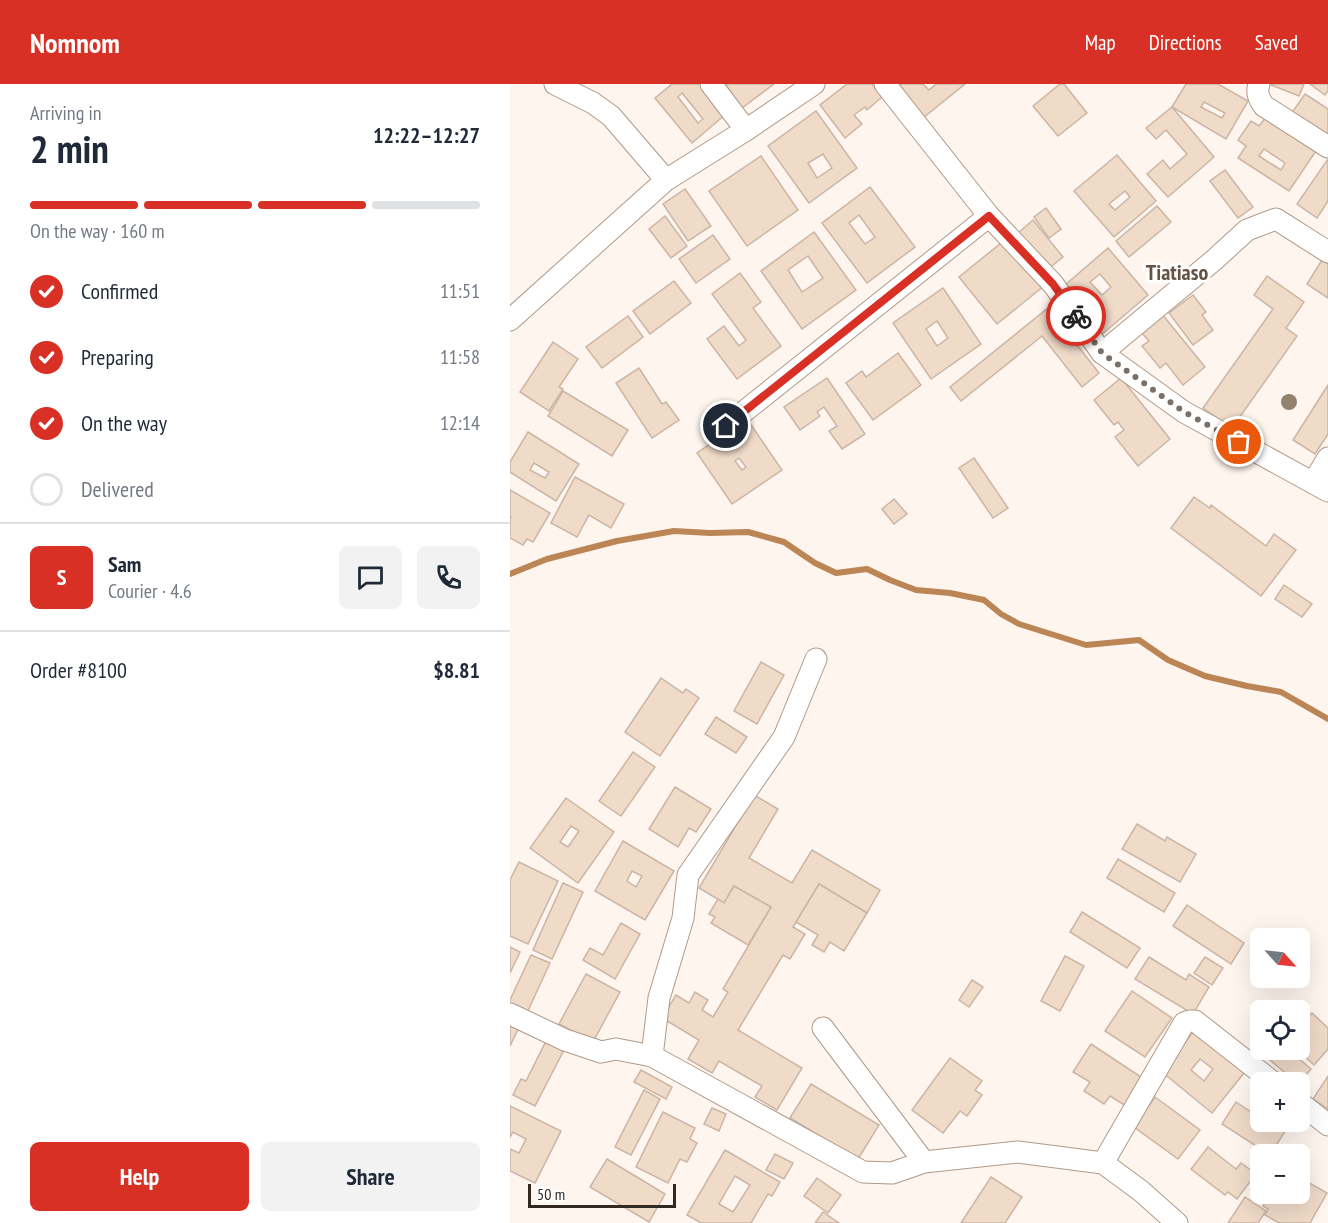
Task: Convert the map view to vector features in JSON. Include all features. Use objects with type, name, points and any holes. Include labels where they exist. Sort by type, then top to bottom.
[{"type":"street","points":[[555,84],[593,103],[611,116],[666,180]]},
{"type":"street","points":[[711,84],[746,130]]},
{"type":"street","points":[[510,320],[666,180],[814,84]]},
{"type":"street","points":[[885,84],[989,216],[1053,284],[1102,353],[1184,412],[1320,487],[1328,458]]},
{"type":"street","points":[[1259,84],[1258,99],[1264,106],[1328,147]]},
{"type":"street","points":[[726,426],[989,216]]},
{"type":"street","points":[[1102,353],[1247,230],[1276,219],[1328,252]]},
{"type":"street","points":[[652,1056],[659,998],[683,918],[688,874],[784,737],[816,659]]},
{"type":"street","points":[[510,1014],[565,1040],[601,1052],[616,1049],[652,1056],[863,1172],[892,1173],[924,1162],[1018,1152],[1103,1164],[1141,1191],[1177,1223]]},
{"type":"street","points":[[1103,1164],[1184,1023],[1195,1021],[1260,1072]]},
{"type":"street","points":[[822,1028],[924,1162]]},
{"type":"street","points":[[1310,1111],[1328,1125]]},
{"type":"building","points":[[672,84],[701,84],[726,114],[692,143],[655,98]],"holes":[[[682,93],[703,119],[698,123],[678,97]]]},
{"type":"building","points":[[725,84],[774,84],[742,108]]},
{"type":"building","points":[[847,84],[872,84],[882,97],[867,110],[865,107],[854,115],[862,124],[845,138],[820,105]]},
{"type":"building","points":[[896,84],[923,84],[929,90],[936,84],[965,84],[923,118]]},
{"type":"building","points":[[1060,84],[1064,84],[1087,113],[1058,136],[1033,106]]},
{"type":"building","points":[[1186,84],[1218,84],[1248,101],[1226,139],[1172,107]],"holes":[[[1204,102],[1225,113],[1222,118],[1201,107]]]},
{"type":"building","points":[[1269,84],[1304,84],[1299,96]]},
{"type":"building","points":[[1310,84],[1328,84],[1328,91],[1325,95]]},
{"type":"building","points":[[1305,94],[1328,109],[1328,138],[1291,114]]},
{"type":"building","points":[[1172,107],[1214,157],[1168,197],[1147,174],[1163,160],[1170,169],[1187,154],[1166,130],[1156,139],[1146,128]]},
{"type":"building","points":[[816,111],[857,168],[809,203],[768,146]],"holes":[[[823,154],[832,168],[817,178],[808,163]]]},
{"type":"building","points":[[1266,117],[1316,151],[1289,191],[1238,158],[1246,146],[1238,140],[1251,121],[1259,126]],"holes":[[[1264,149],[1285,163],[1281,170],[1259,156]]]},
{"type":"building","points":[[1117,155],[1156,201],[1114,237],[1074,191]],"holes":[[[1125,191],[1130,197],[1115,210],[1109,204]]]},
{"type":"building","points":[[761,156],[798,210],[747,246],[709,191]]},
{"type":"building","points":[[1328,159],[1328,201],[1317,218],[1297,204]]},
{"type":"building","points":[[1225,170],[1253,207],[1238,218],[1210,181]]},
{"type":"building","points":[[870,187],[915,247],[867,283],[822,223]],"holes":[[[859,215],[875,237],[865,244],[849,223]]]},
{"type":"building","points":[[685,189],[711,226],[688,241],[663,204]]},
{"type":"building","points":[[1157,206],[1171,222],[1129,257],[1116,241]]},
{"type":"building","points":[[1046,208],[1061,229],[1049,238],[1034,217]]},
{"type":"building","points":[[665,216],[687,246],[671,258],[649,229]]},
{"type":"building","points":[[1033,220],[1063,257],[1047,270],[1018,233]]},
{"type":"building","points":[[814,232],[856,290],[802,329],[761,271]],"holes":[[[808,256],[823,278],[802,292],[788,270]]]},
{"type":"building","points":[[713,235],[730,259],[696,283],[679,259]]},
{"type":"building","points":[[1006,239],[1044,286],[997,324],[959,277]]},
{"type":"building","points":[[1108,248],[1148,295],[1099,337],[1079,312],[1084,308],[1065,285]],"holes":[[[1100,274],[1111,287],[1102,295],[1090,282]]]},
{"type":"building","points":[[1322,260],[1328,264],[1328,298],[1307,284]]},
{"type":"building","points":[[740,273],[761,302],[753,308],[781,346],[737,379],[707,339],[724,326],[739,346],[746,340],[712,294]]},
{"type":"building","points":[[1267,276],[1304,302],[1286,328],[1297,336],[1232,428],[1203,408],[1273,309],[1254,295]]},
{"type":"building","points":[[674,281],[691,303],[650,334],[633,311]]},
{"type":"building","points":[[943,288],[981,344],[931,379],[893,323]],"holes":[[[937,321],[948,338],[937,346],[926,329]]]},
{"type":"building","points":[[1193,295],[1206,312],[1202,315],[1213,330],[1193,345],[1169,313]]},
{"type":"building","points":[[1048,308],[1099,373],[1082,387],[1042,336],[961,401],[950,387]]},
{"type":"building","points":[[1162,314],[1205,367],[1183,385],[1166,363],[1160,368],[1142,346],[1149,341],[1141,332]]},
{"type":"building","points":[[628,316],[643,337],[602,368],[586,347]]},
{"type":"building","points":[[553,342],[578,359],[559,387],[563,389],[549,411],[520,392]]},
{"type":"building","points":[[898,353],[921,385],[873,420],[846,383],[862,371],[866,377]]},
{"type":"building","points":[[639,368],[662,404],[666,402],[679,420],[652,438],[616,383]]},
{"type":"building","points":[[827,378],[865,434],[842,449],[829,431],[837,426],[824,407],[817,412],[820,416],[800,430],[784,407]]},
{"type":"building","points":[[1121,378],[1170,439],[1138,466],[1115,437],[1124,430],[1118,422],[1114,425],[1094,400]]},
{"type":"building","points":[[1328,385],[1328,434],[1315,454],[1293,440]]},
{"type":"building","points":[[563,391],[628,430],[612,456],[548,416]]},
{"type":"building","points":[[747,419],[782,470],[732,504],[697,453]],"holes":[[[739,458],[746,467],[742,470],[735,461]]]},
{"type":"building","points":[[528,432],[579,464],[556,501],[510,472],[510,462]],"holes":[[[534,463],[549,472],[545,478],[530,470]]]},
{"type":"building","points":[[974,458],[1008,508],[993,518],[959,468]]},
{"type":"building","points":[[575,477],[624,504],[611,528],[589,515],[577,537],[551,523]]},
{"type":"building","points":[[510,490],[550,513],[533,542],[527,539],[523,545],[510,538]]},
{"type":"building","points":[[1194,497],[1210,508],[1211,505],[1266,546],[1274,534],[1296,550],[1261,596],[1171,528]]},
{"type":"building","points":[[894,499],[907,514],[894,524],[882,509]]},
{"type":"building","points":[[1284,585],[1312,604],[1302,617],[1275,599]]},
{"type":"building","points":[[761,662],[784,675],[757,724],[734,711]]},
{"type":"building","points":[[661,678],[683,693],[686,689],[699,698],[660,756],[625,732]]},
{"type":"building","points":[[716,717],[747,737],[736,753],[705,734]]},
{"type":"building","points":[[633,752],[655,767],[621,816],[599,801]]},
{"type":"building","points":[[675,787],[711,809],[696,832],[689,828],[678,847],[649,829]]},
{"type":"building","points":[[754,795],[778,809],[749,858],[792,883],[812,850],[880,890],[867,913],[819,884],[793,927],[805,934],[790,959],[783,955],[738,1030],[802,1068],[777,1110],[755,1097],[762,1086],[719,1061],[712,1073],[688,1059],[699,1040],[662,1018],[676,995],[689,1003],[695,992],[708,1000],[702,1010],[713,1017],[728,992],[723,989],[771,907],[734,886],[724,903],[699,888]]},
{"type":"building","points":[[566,798],[614,832],[578,883],[530,848]],"holes":[[[571,826],[579,831],[568,847],[560,842]]]},
{"type":"building","points":[[1137,824],[1165,841],[1167,837],[1196,854],[1180,882],[1122,849]]},
{"type":"building","points":[[623,841],[674,871],[645,920],[595,891]],"holes":[[[632,871],[642,876],[636,887],[627,881]]]},
{"type":"building","points":[[1118,859],[1175,893],[1164,912],[1107,878]]},
{"type":"building","points":[[519,862],[558,881],[528,944],[510,936],[510,880]]},
{"type":"building","points":[[563,883],[583,892],[552,959],[533,950]]},
{"type":"building","points":[[819,884],[867,913],[844,951],[830,942],[824,952],[812,945],[818,935],[796,922]]},
{"type":"building","points":[[734,886],[771,907],[748,945],[711,923],[715,917],[709,914],[718,899],[724,903]]},
{"type":"building","points":[[1187,905],[1244,943],[1231,964],[1173,926]]},
{"type":"building","points":[[1082,912],[1140,948],[1127,968],[1070,932]]},
{"type":"building","points":[[621,923],[640,934],[615,979],[583,960],[590,948],[603,955]]},
{"type":"building","points":[[510,947],[520,952],[510,973]]},
{"type":"building","points":[[531,955],[550,963],[526,1015],[510,1008],[510,1000]]},
{"type":"building","points":[[1065,956],[1084,966],[1060,1011],[1041,1001]]},
{"type":"building","points":[[1149,957],[1186,980],[1189,974],[1209,987],[1193,1014],[1135,979]]},
{"type":"building","points":[[1205,957],[1223,968],[1212,985],[1194,973]]},
{"type":"building","points":[[586,974],[620,992],[593,1042],[559,1024]]},
{"type":"building","points":[[972,980],[983,987],[969,1007],[959,1000]]},
{"type":"building","points":[[1132,991],[1172,1018],[1145,1057],[1105,1031]]},
{"type":"building","points":[[1312,1013],[1328,1028],[1328,1049],[1314,1065],[1309,1060],[1310,1015]]},
{"type":"building","points":[[510,1023],[519,1027],[510,1046]]},
{"type":"building","points":[[1197,1027],[1248,1068],[1212,1113],[1162,1072]],"holes":[[[1200,1059],[1213,1069],[1204,1081],[1191,1070]]]},
{"type":"building","points":[[547,1039],[565,1048],[535,1106],[513,1095],[521,1079],[526,1081]]},
{"type":"building","points":[[1091,1044],[1144,1079],[1126,1106],[1110,1096],[1104,1104],[1084,1091],[1090,1082],[1073,1072]]},
{"type":"building","points":[[950,1058],[982,1081],[975,1090],[982,1095],[967,1116],[960,1111],[943,1133],[912,1110]]},
{"type":"building","points":[[1270,1060],[1301,1060],[1311,1069],[1308,1072],[1284,1072]]},
{"type":"building","points":[[641,1070],[672,1087],[666,1099],[634,1082]]},
{"type":"building","points":[[1328,1076],[1328,1109],[1313,1099]]},
{"type":"building","points":[[811,1084],[879,1125],[858,1159],[790,1118]]},
{"type":"building","points":[[644,1090],[660,1099],[631,1155],[615,1147]]},
{"type":"building","points":[[1155,1097],[1200,1130],[1178,1159],[1134,1127]]},
{"type":"building","points":[[1236,1102],[1250,1111],[1250,1132],[1285,1132],[1277,1144],[1253,1144],[1222,1124]]},
{"type":"building","points":[[510,1106],[561,1131],[535,1183],[510,1171],[510,1149],[519,1153],[526,1139],[513,1132],[510,1137]]},
{"type":"building","points":[[712,1108],[726,1114],[719,1131],[704,1124]]},
{"type":"building","points":[[663,1112],[695,1128],[690,1139],[697,1143],[687,1162],[680,1159],[668,1183],[636,1167]]},
{"type":"building","points":[[1208,1147],[1236,1169],[1241,1163],[1250,1170],[1250,1182],[1237,1199],[1228,1192],[1225,1195],[1191,1169]]},
{"type":"building","points":[[725,1150],[780,1182],[772,1196],[768,1194],[751,1223],[701,1223],[687,1215]],"holes":[[[735,1176],[750,1185],[733,1212],[719,1204]]]},
{"type":"building","points":[[775,1154],[793,1163],[784,1179],[766,1170]]},
{"type":"building","points":[[607,1159],[665,1194],[649,1222],[590,1187]]},
{"type":"building","points":[[991,1177],[1022,1197],[1005,1223],[961,1223]]},
{"type":"building","points":[[817,1178],[841,1195],[828,1213],[804,1196]]},
{"type":"building","points":[[1310,1183],[1327,1193],[1310,1223],[1279,1223],[1265,1215],[1268,1209],[1263,1206],[1264,1204],[1310,1204]]},
{"type":"building","points":[[1245,1197],[1250,1200],[1250,1204],[1256,1204],[1266,1211],[1258,1223],[1228,1223]]},
{"type":"building","points":[[823,1212],[839,1223],[815,1223]]},
{"type":"waterway","points":[[510,574],[547,559],[617,541],[674,531],[748,532],[784,542],[815,563],[836,573],[867,569],[916,590],[950,593],[984,600],[1001,614],[1019,624],[1086,645],[1139,640],[1168,660],[1205,676],[1281,692],[1328,719]]},
{"type":"way so far","points":[[1076,316],[1102,353],[1184,412],[1239,442]]},
{"type":"district","name":"Tiatiaso","points":[[1177,272]]},
{"type":"route","points":[[726,426],[989,216],[1053,284],[1076,316]]}]
